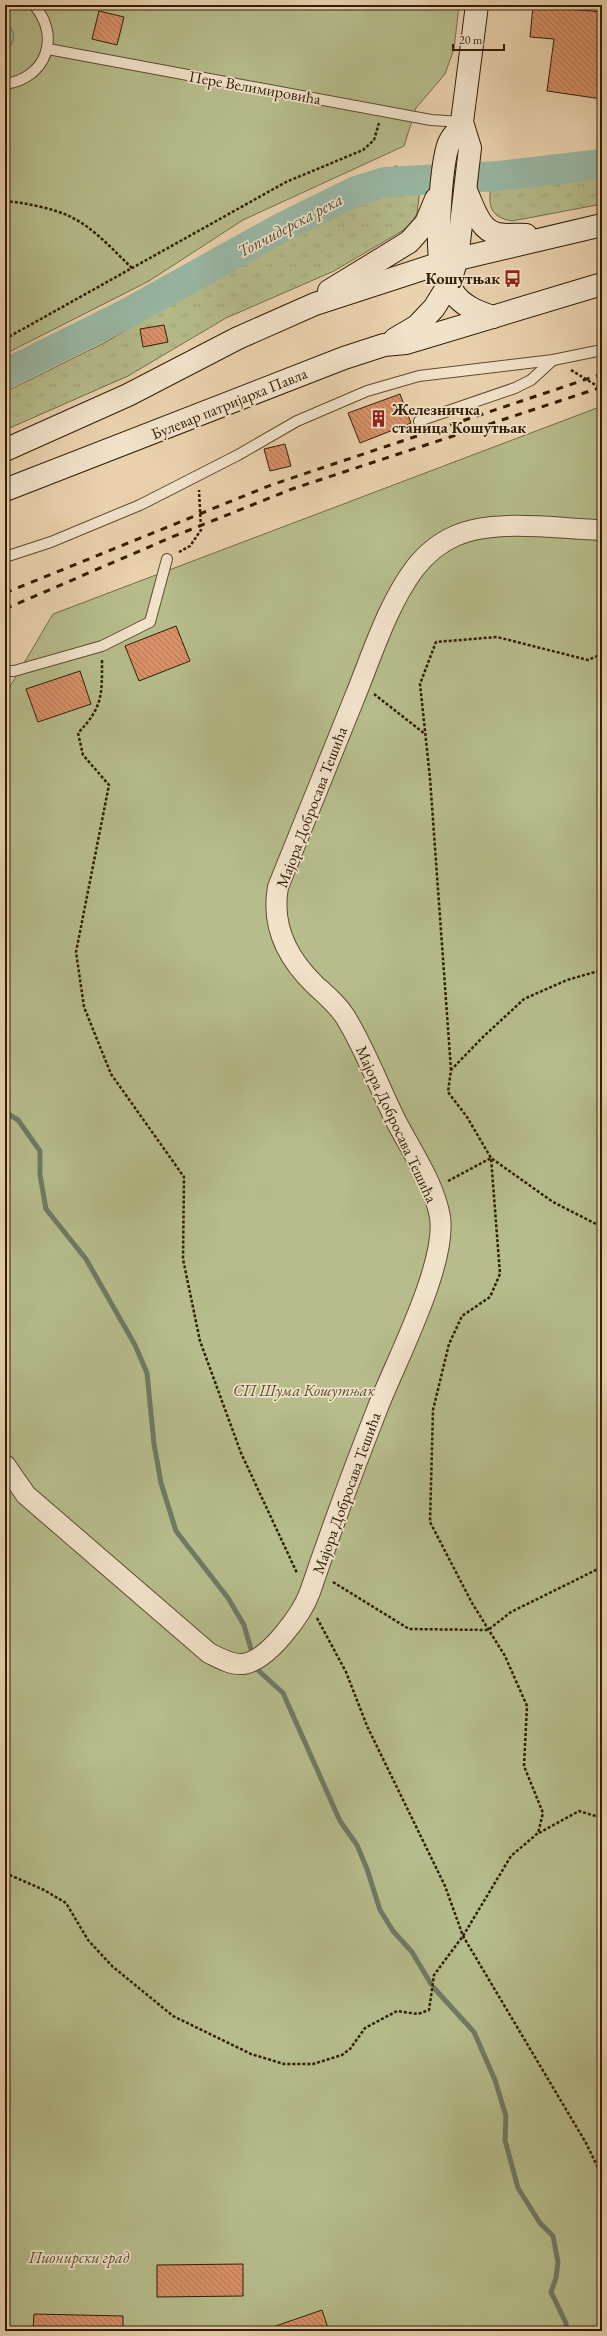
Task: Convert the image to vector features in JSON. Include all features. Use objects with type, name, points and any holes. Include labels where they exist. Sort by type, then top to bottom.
[{"type":"main road","points":[[384,344],[417,326],[434,308],[449,284],[449,261],[466,188],[470,148],[462,124],[477,5]]},
{"type":"main road","points":[[449,261],[439,247],[442,190],[448,147],[452,137],[462,124]]},
{"type":"main road","points":[[466,188],[477,215],[490,231],[498,234],[513,234],[543,238]]},
{"type":"main road","points":[[315,304],[336,285],[409,242],[426,223],[436,199],[442,190]]},
{"type":"main road","points":[[5,450],[128,395],[238,338],[315,304],[449,261],[602,225]]},
{"type":"main road","points":[[449,284],[461,301],[473,310],[493,317]]},
{"type":"main road","name":"Булевар патријарха Павла","points":[[5,490],[239,400],[309,371],[384,344],[406,343],[602,284]]},
{"type":"street","name":"Мајора Добросава Тешића","points":[[5,1465],[26,1495],[209,1653],[229,1662],[251,1661],[276,1645],[308,1596],[377,1408],[432,1273],[439,1244],[440,1218],[432,1190],[396,1120],[352,1028],[335,1003],[298,967],[284,943],[277,925],[276,910],[278,887],[361,683],[400,594],[416,566],[438,545],[457,535],[508,525],[602,530]]},
{"type":"lane","points":[[5,84],[27,76],[43,60],[48,49],[49,37],[46,25],[34,5]]},
{"type":"lane","name":"Пере Велимировића","points":[[48,49],[431,120],[462,124]]},
{"type":"lane","points":[[5,557],[51,542],[115,516],[202,473],[298,421],[340,401],[379,387],[420,376],[553,360],[602,350]]},
{"type":"lane","points":[[419,421],[515,388],[531,380],[553,360]]},
{"type":"lane","points":[[5,671],[14,671],[102,646],[150,622],[167,559]]},
{"type":"path","points":[[5,339],[133,269],[286,182],[362,150],[374,140],[383,111]]},
{"type":"path","points":[[5,201],[20,202],[71,216],[101,239],[133,269]]},
{"type":"path","points":[[553,360],[602,389]]},
{"type":"path","points":[[167,559],[190,546],[201,530],[199,494],[202,473]]},
{"type":"path","points":[[602,654],[588,660],[497,637],[436,642],[420,684],[426,735],[451,1070],[448,1092],[467,1117],[491,1158],[553,1202],[602,1227]]},
{"type":"path","points":[[102,646],[102,691],[94,717],[78,733],[83,755],[109,785],[76,952],[84,1006],[111,1074],[184,1177],[183,1259],[200,1341],[241,1453],[318,1620],[346,1672],[367,1726],[445,1886],[463,1936],[586,2142],[602,2176]]},
{"type":"path","points":[[361,683],[426,735]]},
{"type":"path","points":[[451,1070],[524,998],[568,980],[602,970]]},
{"type":"path","points":[[432,1190],[491,1158]]},
{"type":"path","points":[[491,1158],[500,1274],[490,1297],[462,1316],[449,1344],[433,1410],[430,1472],[430,1522],[472,1603],[505,1656],[527,1706],[524,1766],[543,1813],[538,1833]]},
{"type":"path","points":[[316,1572],[409,1630],[488,1630],[511,1612],[602,1567]]},
{"type":"path","points":[[5,1873],[44,1890],[66,1903],[88,1940],[112,1966],[173,2016],[251,2054],[284,2064],[313,2064],[342,2056],[350,2049],[365,2028],[397,2011],[418,2014],[429,2010],[434,1975],[463,1936],[511,1856],[538,1833],[579,1811],[602,1818]]},
{"type":"green space","points":[[5,5],[459,5],[454,49],[445,74],[416,108],[404,146],[243,220],[149,281],[5,354]]},
{"type":"green space","points":[[602,175],[602,204],[512,221],[499,217],[492,210],[490,199],[491,186]]},
{"type":"green space","points":[[420,190],[417,213],[412,223],[402,231],[334,271],[226,318],[128,376],[5,430],[5,392],[104,343],[305,225],[355,200],[373,195]]},
{"type":"green space","name":"СП Шума Кошутњак","points":[[602,406],[602,2331],[5,2331],[5,695],[53,614]]},
{"type":"water","points":[[5,23],[12,29],[14,37],[9,48],[5,51]]},
{"type":"building","points":[[533,6],[602,12],[602,99],[547,91],[554,39],[530,37]]},
{"type":"building","points":[[99,11],[124,17],[117,45],[92,39]]},
{"type":"building","points":[[164,325],[168,342],[143,347],[140,329]]},
{"type":"building","name":"Железничка станица Кошутњак","points":[[400,394],[411,423],[360,443],[348,413]]},
{"type":"building","points":[[285,444],[291,466],[270,471],[264,449]]},
{"type":"building","points":[[176,626],[190,661],[139,681],[125,646]]},
{"type":"building","points":[[80,671],[91,704],[38,722],[26,689]]},
{"type":"building","points":[[243,2264],[243,2296],[157,2297],[157,2265]]},
{"type":"building","points":[[322,2310],[329,2331],[268,2331],[267,2329]]},
{"type":"building","points":[[34,2314],[123,2316],[123,2331],[33,2331]]},
{"type":"waterway","name":"Топчидерска река","points":[[5,374],[124,315],[279,229],[356,191],[385,182],[499,176],[602,164]]},
{"type":"waterway","points":[[367,188],[396,168]]},
{"type":"waterway","points":[[5,1112],[18,1120],[40,1151],[40,1175],[46,1209],[86,1259],[135,1345],[147,1373],[154,1444],[161,1483],[176,1531],[228,1598],[244,1625],[253,1656]]},
{"type":"waterway","points":[[256,1664],[259,1671],[283,1693],[340,1821],[357,1845],[367,1869],[380,1910],[393,1931],[412,1952],[431,1984]]},
{"type":"waterway","points":[[434,1988],[474,2032],[495,2080],[506,2116],[505,2140],[518,2188],[540,2223],[553,2236],[558,2262],[556,2278],[551,2292],[566,2323],[566,2331]]},
{"type":"railway","points":[[5,593],[271,485],[602,374]]},
{"type":"railway","points":[[5,609],[172,537],[292,489],[602,387]]},
{"type":"place","name":"Кошутњак","points":[[513,278]]},
{"type":"place","name":"Железничка станица Кошутњак","points":[[379,418]]},
{"type":"park label","name":"Пионирски град","points":[[79,2257]]}]
